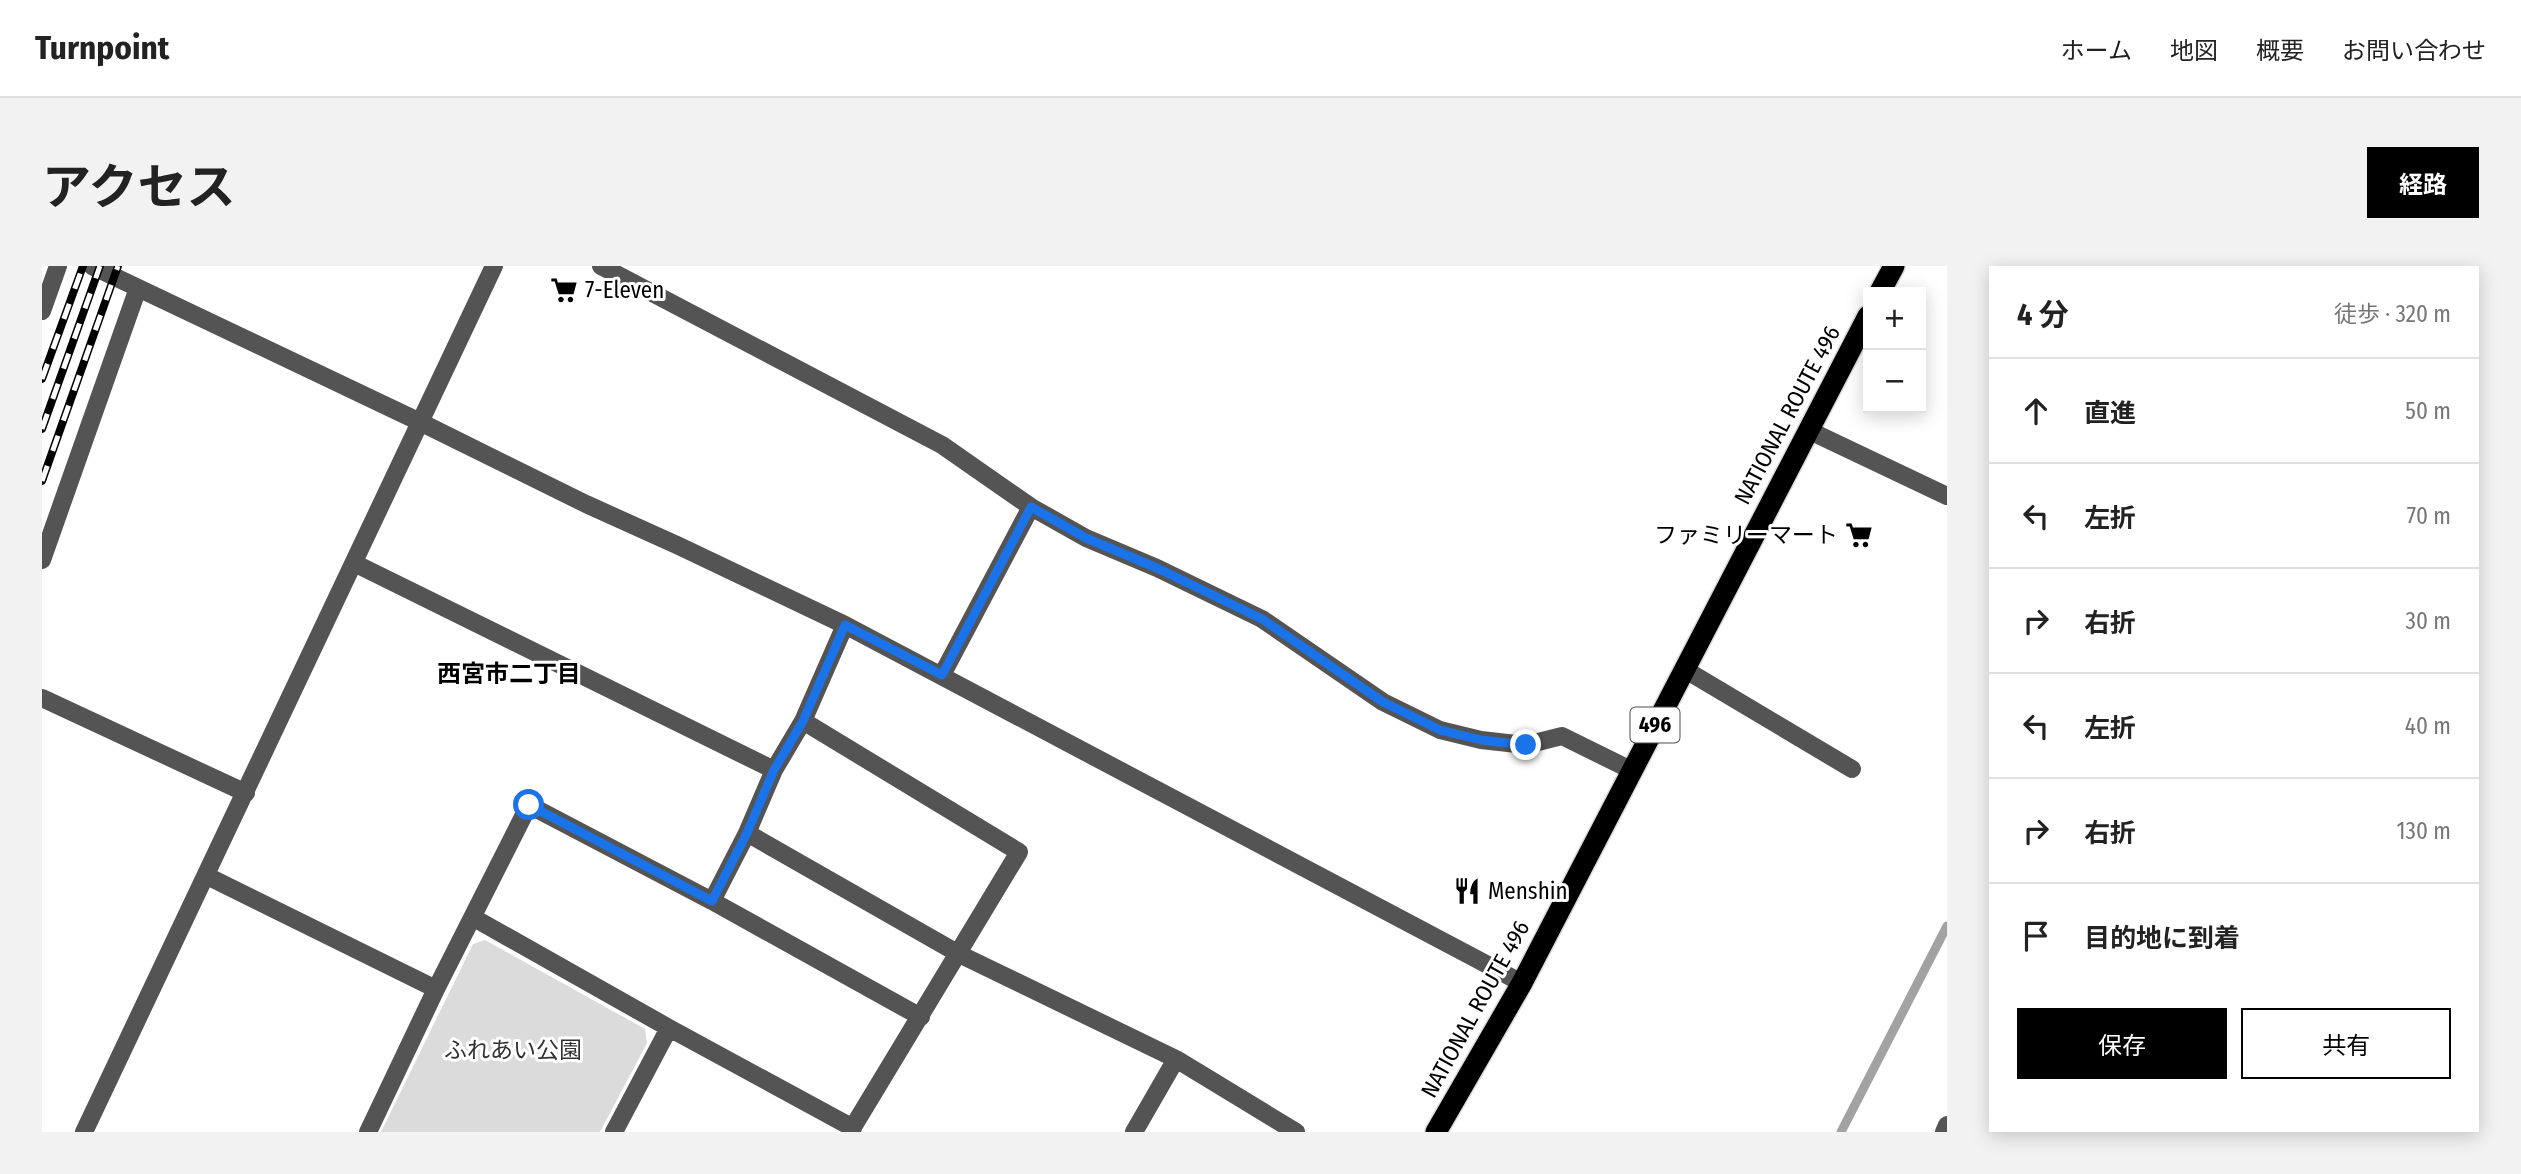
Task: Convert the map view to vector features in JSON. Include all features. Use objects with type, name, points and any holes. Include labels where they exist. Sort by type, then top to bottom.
[{"type":"highway","points":[[1883,287],[1894,266]]},
{"type":"highway","name":"NATIONAL ROUTE 496","points":[[1436,1132],[1522,983],[1863,326]]},
{"type":"street","points":[[42,311],[58,266]]},
{"type":"street","points":[[92,266],[586,504],[679,545],[845,625],[1522,983]]},
{"type":"street","points":[[84,1132],[494,266]]},
{"type":"street","points":[[601,266],[942,445],[1031,507],[1086,538],[1157,568],[1262,619],[1383,702],[1440,730],[1481,740],[1526,745],[1562,736],[1631,770]]},
{"type":"street","points":[[42,560],[138,288]]},
{"type":"street","points":[[1808,430],[1947,496]]},
{"type":"street","points":[[942,675],[1031,507]]},
{"type":"street","points":[[354,563],[774,770]]},
{"type":"street","points":[[712,901],[747,833],[774,770],[803,721],[845,625]]},
{"type":"street","points":[[1684,669],[1852,769]]},
{"type":"street","points":[[42,698],[246,793]]},
{"type":"street","points":[[474,918],[852,1130],[1019,852],[803,721]]},
{"type":"street","points":[[369,1132],[436,989],[529,805],[712,901],[921,1017]]},
{"type":"street","points":[[747,833],[960,954],[1176,1059],[1297,1132]]},
{"type":"street","points":[[207,876],[436,989]]},
{"type":"street","points":[[614,1132],[668,1028]]},
{"type":"street","points":[[1134,1132],[1176,1059]]},
{"type":"street","points":[[1944,1132],[1947,1125]]},
{"type":"green space","name":"ふれあい公園","points":[[485,940],[645,1029],[647,1043],[600,1132],[381,1132],[473,944]]},
{"type":"waterway","points":[[1841,1132],[1947,926]]},
{"type":"railway","points":[[42,379],[83,266]]},
{"type":"railway","points":[[42,429],[100,266]]},
{"type":"railway","points":[[42,481],[118,266]]},
{"type":"place","name":"7-Eleven","points":[[564,290]]},
{"type":"place","name":"ファミリーマート","points":[[1859,535]]},
{"type":"place","name":"Menshin","points":[[1467,891]]},
{"type":"district","name":"西宮市二丁目","points":[[509,674]]},
{"type":"route","points":[[529,805],[712,901],[747,833],[774,770],[803,721],[845,625],[942,675],[1031,507],[1086,538],[1157,568],[1262,619],[1383,702],[1440,730],[1481,740],[1526,745]]}]
